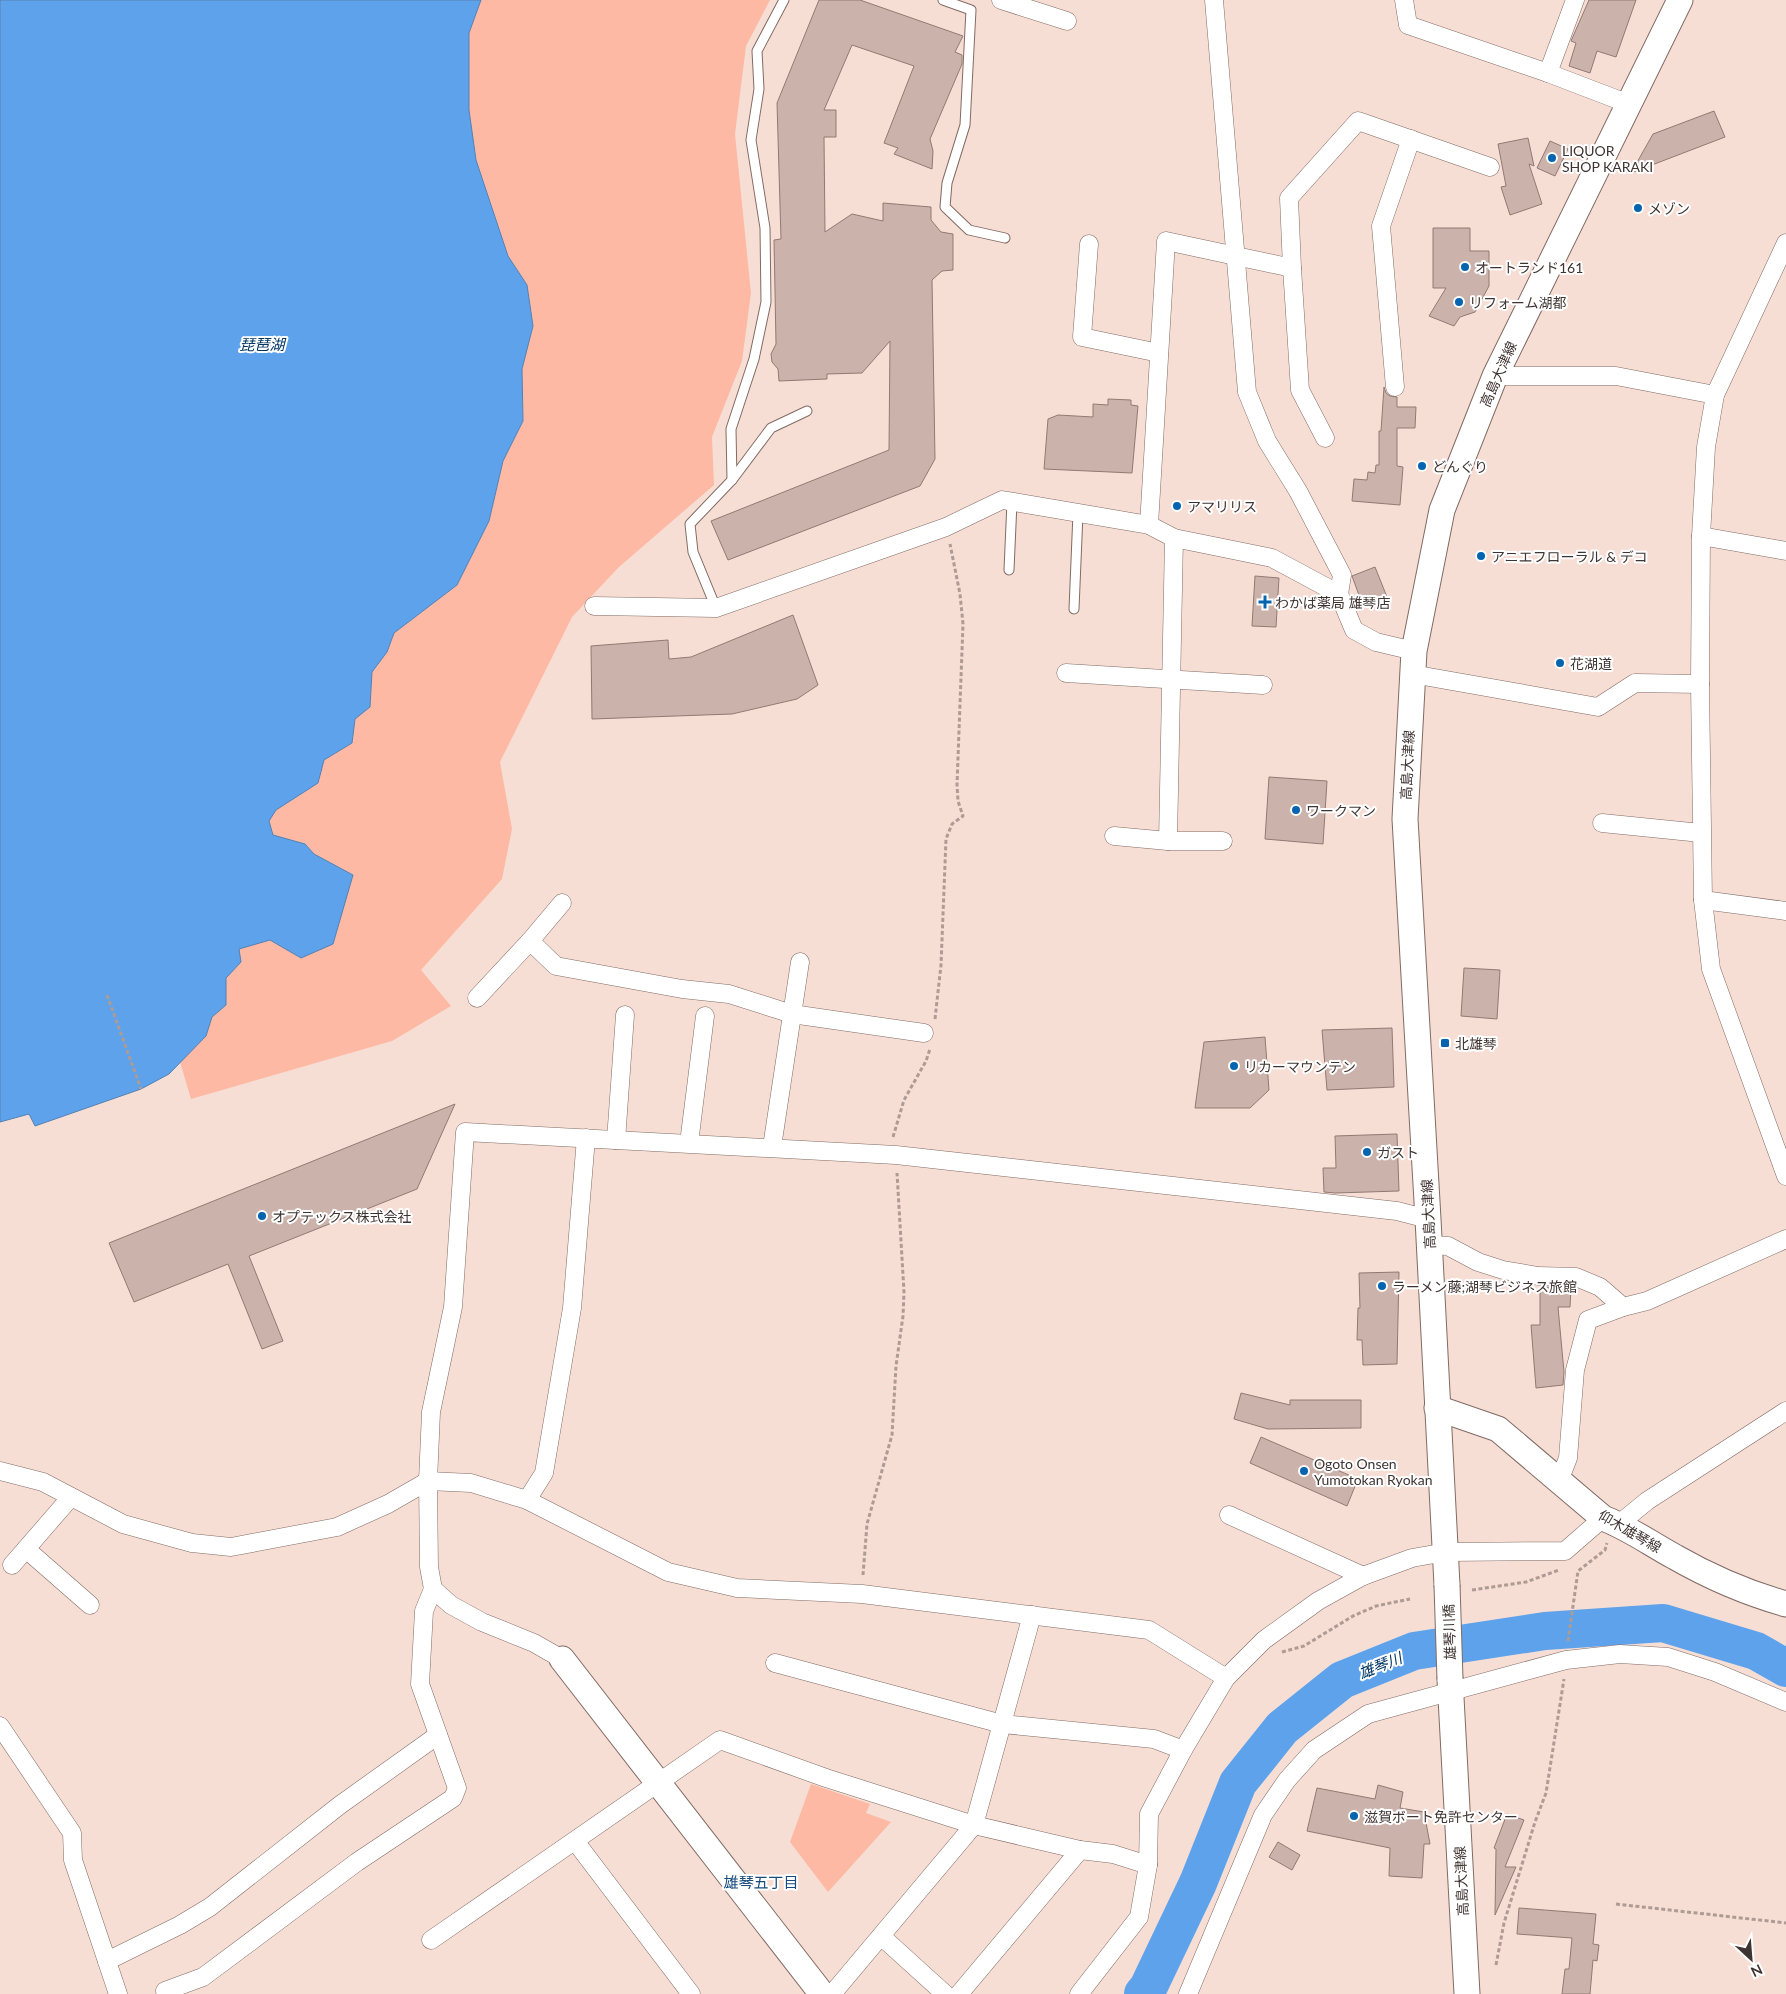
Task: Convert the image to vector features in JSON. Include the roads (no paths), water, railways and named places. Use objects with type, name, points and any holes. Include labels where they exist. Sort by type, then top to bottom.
[{"type":"main road","name":"高島大津線","points":[[1447,1585],[1428,1219],[1404,819],[1413,662],[1442,510],[1495,376],[1680,0]]},
{"type":"main road","name":"仰木雄琴線","points":[[1437,1408],[1498,1429],[1610,1527],[1727,1584],[1786,1604]]},
{"type":"main road","name":"雄琴川橋","points":[[1447,1585],[1450,1685]]},
{"type":"main road","points":[[562,1659],[822,1994]]},
{"type":"main road","name":"高島大津線","points":[[1450,1685],[1467,1994]]},
{"type":"street","points":[[1001,0],[1067,21]]},
{"type":"street","points":[[1214,0],[1247,392],[1267,441],[1298,491],[1342,574],[1340,594],[1354,630],[1413,662],[1598,707],[1635,683],[1700,684]]},
{"type":"street","points":[[1404,0],[1408,25],[1548,73],[1630,104]]},
{"type":"street","points":[[1548,73],[1575,0]]},
{"type":"street","points":[[1325,438],[1300,390],[1289,198],[1358,121],[1490,166]]},
{"type":"street","points":[[1395,387],[1381,226],[1410,139]]},
{"type":"street","points":[[1149,525],[1166,241],[1292,268]]},
{"type":"street","points":[[1786,243],[1716,395],[1706,447],[1701,536],[1700,684],[1703,900],[1711,969],[1786,1176]]},
{"type":"street","points":[[1089,244],[1082,337],[1159,353]]},
{"type":"street","points":[[1495,376],[1616,376],[1716,395]]},
{"type":"street","points":[[594,606],[716,608],[946,526],[1002,500],[1149,525],[1174,538],[1272,558],[1340,594]]},
{"type":"street","points":[[1701,536],[1786,551]]},
{"type":"street","points":[[1168,841],[1173,680],[1174,538]]},
{"type":"street","points":[[1066,673],[1263,685]]},
{"type":"street","points":[[1602,823],[1702,833]]},
{"type":"street","points":[[1114,836],[1168,841],[1224,841]]},
{"type":"street","points":[[1703,900],[1786,911]]},
{"type":"street","points":[[477,998],[562,903]]},
{"type":"street","points":[[530,941],[556,966],[682,989],[729,994],[792,1014],[930,1033]]},
{"type":"street","points":[[772,1147],[800,962]]},
{"type":"street","points":[[616,1140],[625,1015]]},
{"type":"street","points":[[690,1143],[705,1016]]},
{"type":"street","points":[[165,1991],[203,1977],[357,1862],[453,1798],[457,1788],[420,1684],[424,1611],[433,1589],[429,1567],[428,1481],[432,1412],[453,1306],[465,1132],[896,1155],[1398,1210],[1428,1219]]},
{"type":"street","points":[[527,1500],[544,1474],[572,1308],[586,1138]]},
{"type":"street","points":[[1559,1481],[1568,1458],[1575,1370],[1588,1320],[1623,1307],[1647,1301],[1786,1239]]},
{"type":"street","points":[[1429,1245],[1448,1246],[1478,1262],[1503,1270],[1538,1276],[1576,1277],[1600,1287],[1623,1307]]},
{"type":"street","points":[[1079,1994],[1139,1917],[1148,1865],[1149,1814],[1183,1750],[1226,1678],[1264,1640],[1318,1601],[1363,1576],[1412,1558],[1446,1552],[1565,1551],[1610,1527],[1646,1501],[1786,1411]]},
{"type":"street","points":[[0,1471],[43,1482],[122,1524],[192,1543],[231,1547],[282,1539],[337,1527],[388,1504],[428,1481],[471,1483],[527,1500],[668,1572],[737,1588],[862,1594],[1149,1630],[1226,1678]]},
{"type":"street","points":[[12,1565],[71,1497]]},
{"type":"street","points":[[1229,1515],[1363,1576]]},
{"type":"street","points":[[26,1549],[90,1605]]},
{"type":"street","points":[[433,1589],[451,1605],[482,1622],[534,1643],[562,1659]]},
{"type":"street","points":[[832,1994],[974,1825],[1032,1615]]},
{"type":"street","points":[[1188,1994],[1263,1815],[1287,1780],[1314,1750],[1368,1714],[1450,1685],[1567,1656],[1620,1654],[1668,1657],[1715,1672],[1786,1702]]},
{"type":"street","points":[[774,1663],[1002,1724],[1154,1739],[1183,1750]]},
{"type":"street","points":[[0,1726],[72,1833],[72,1860],[118,1994]]},
{"type":"street","points":[[107,1961],[180,1926],[210,1907],[340,1805],[438,1735]]},
{"type":"street","points":[[431,1940],[720,1740],[826,1778],[974,1825],[1080,1850],[1113,1854],[1148,1865]]},
{"type":"street","points":[[575,1841],[691,1994]]},
{"type":"street","points":[[959,1994],[1080,1850]]},
{"type":"street","points":[[881,1936],[945,1994]]},
{"type":"lane","points":[[732,480],[730,429],[754,359],[766,302],[765,228],[750,140],[759,89],[757,51],[784,0]]},
{"type":"lane","points":[[943,0],[971,10],[965,125],[947,183],[945,207],[969,230],[1005,238]]},
{"type":"lane","points":[[716,608],[693,552],[690,524],[732,480],[771,428],[807,411]]},
{"type":"lane","points":[[1009,570],[1012,502]]},
{"type":"lane","points":[[1074,609],[1078,513]]},
{"type":"water","name":"琵琶湖","points":[[0,0],[481,0],[469,33],[469,110],[476,160],[508,256],[527,285],[533,326],[522,369],[523,421],[503,461],[489,521],[457,585],[394,633],[387,652],[372,672],[370,707],[355,719],[352,743],[324,760],[318,783],[276,810],[269,821],[273,835],[305,844],[314,854],[353,875],[333,944],[301,958],[270,940],[239,949],[241,962],[226,978],[226,1005],[212,1017],[206,1036],[169,1074],[141,1089],[35,1126],[29,1114],[0,1122]]},
{"type":"waterway","name":"雄琴川","points":[[1143,1994],[1148,1988],[1198,1883],[1238,1783],[1282,1728],[1342,1680],[1414,1651],[1545,1631],[1663,1623],[1756,1651],[1786,1668]]},
{"type":"place","name":"LIQUOR SHOP KARAKI","points":[[1552,158]]},
{"type":"place","name":"メゾン","points":[[1638,208]]},
{"type":"place","name":"オートランド161","points":[[1465,267]]},
{"type":"place","name":"リフォーム湖都","points":[[1459,302]]},
{"type":"place","name":"どんぐり","points":[[1422,466]]},
{"type":"place","name":"アマリリス","points":[[1177,506]]},
{"type":"place","name":"アニエフローラル & デコ","points":[[1481,556]]},
{"type":"place","name":"わかば薬局 雄琴店","points":[[1265,602]]},
{"type":"place","name":"花湖道","points":[[1560,663]]},
{"type":"place","name":"ワークマン","points":[[1296,810]]},
{"type":"place","name":"北雄琴","points":[[1445,1043]]},
{"type":"place","name":"リカーマウンテン","points":[[1234,1066]]},
{"type":"place","name":"ガスト","points":[[1367,1152]]},
{"type":"place","name":"オプテックス株式会社","points":[[262,1216]]},
{"type":"place","name":"ラーメン藤;湖琴ビジネス旅館","points":[[1382,1286]]},
{"type":"place","name":"Ogoto Onsen Yumotokan Ryokan","points":[[1304,1471]]},
{"type":"place","name":"滋賀ボート免許センター","points":[[1354,1816]]},
{"type":"district","name":"雄琴五丁目","points":[[761,1882]]}]
